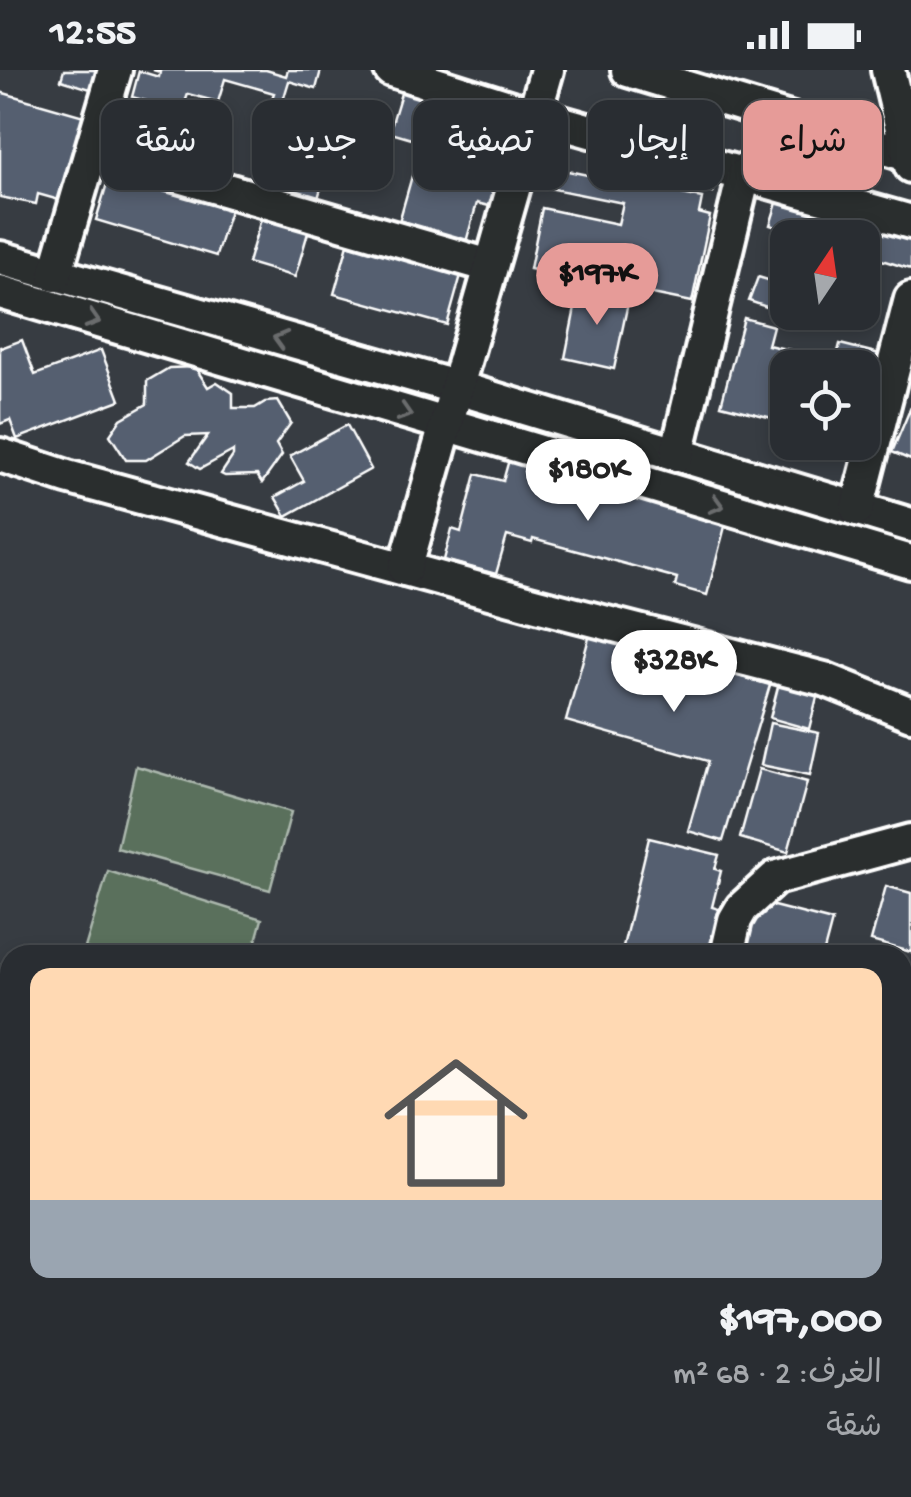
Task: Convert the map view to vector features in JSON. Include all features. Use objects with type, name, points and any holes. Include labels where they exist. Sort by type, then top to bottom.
[{"type":"street","points":[[55,276],[115,70]]},
{"type":"street","points":[[391,70],[486,100]]},
{"type":"street","points":[[538,100],[546,70]]},
{"type":"street","points":[[628,70],[910,159]]},
{"type":"street","points":[[888,70],[910,159]]},
{"type":"street","points":[[568,125],[743,175]]},
{"type":"street","points":[[92,152],[490,266]]},
{"type":"street","points":[[677,454],[743,179]]},
{"type":"street","points":[[405,569],[512,190]]},
{"type":"street","points":[[797,190],[911,222]]},
{"type":"street","points":[[0,258],[455,387],[911,525]]},
{"type":"street","points":[[0,292],[911,562]]},
{"type":"street","points":[[857,508],[899,399],[911,299]]},
{"type":"street","points":[[0,456],[405,569],[824,679],[911,714]]},
{"type":"street","points":[[730,945],[742,908],[775,878],[911,841]]},
{"type":"green space","points":[[136,766],[291,812],[270,890],[117,848]]},
{"type":"green space","points":[[108,871],[262,919],[255,945],[86,945]]},
{"type":"building","points":[[64,70],[106,70],[100,92],[61,80]]},
{"type":"building","points":[[153,70],[266,70],[286,76],[288,70],[321,70],[316,89],[289,81],[283,100],[271,100],[274,93],[225,79],[219,100],[188,94],[186,100],[132,97],[139,71],[159,77],[160,72]]},
{"type":"building","points":[[408,70],[470,79],[464,100],[413,100],[413,139],[393,133],[393,120]]},
{"type":"building","points":[[0,92],[91,118],[66,202],[38,194],[36,204],[0,197]]},
{"type":"building","points":[[568,171],[588,175],[588,190],[662,190],[702,198],[699,213],[710,216],[692,302],[530,269],[542,208],[618,224],[623,203],[559,190],[568,190]]},
{"type":"building","points":[[413,173],[413,190],[497,193],[493,207],[477,203],[447,325],[334,294],[355,219],[420,231],[421,228],[399,222]]},
{"type":"building","points":[[105,190],[216,190],[213,201],[231,207],[216,256],[96,220]]},
{"type":"building","points":[[270,190],[320,190],[295,277],[248,263]]},
{"type":"building","points":[[781,190],[853,190],[847,208],[862,213],[868,193],[911,207],[911,269],[880,260],[880,220],[772,220]]},
{"type":"building","points":[[758,277],[770,281],[770,308],[749,301]]},
{"type":"building","points":[[579,288],[629,298],[614,369],[565,358]]},
{"type":"building","points":[[744,318],[770,325],[768,345],[790,350],[770,350],[770,417],[721,405]]},
{"type":"building","points":[[22,340],[35,375],[101,350],[120,400],[17,439],[10,420],[0,424],[0,346]]},
{"type":"building","points":[[840,344],[864,350],[838,350]]},
{"type":"building","points":[[195,367],[208,387],[217,382],[233,393],[233,408],[255,408],[278,401],[291,423],[276,444],[282,455],[262,483],[257,475],[221,474],[233,451],[200,469],[189,462],[208,435],[185,436],[146,460],[126,460],[110,435],[121,419],[147,404],[147,381],[169,368]]},
{"type":"building","points":[[911,407],[911,460],[892,452]]},
{"type":"building","points":[[347,425],[371,469],[286,516],[275,497],[304,481],[290,456]]},
{"type":"building","points":[[510,456],[728,515],[707,595],[675,586],[677,578],[533,539],[532,543],[507,536],[496,574],[444,560],[452,529],[461,532],[476,474],[503,481]]},
{"type":"building","points":[[592,627],[638,648],[683,660],[685,653],[729,666],[727,673],[770,685],[723,841],[688,831],[708,761],[566,721]]},
{"type":"building","points":[[779,683],[818,693],[809,729],[770,718]]},
{"type":"building","points":[[770,723],[819,733],[810,775],[761,765]]},
{"type":"building","points":[[759,769],[807,782],[788,852],[740,838]]},
{"type":"building","points":[[649,838],[719,855],[715,869],[721,871],[712,907],[722,910],[714,945],[623,945]]},
{"type":"building","points":[[886,886],[911,893],[911,945],[871,941]]},
{"type":"building","points":[[758,902],[832,921],[826,945],[747,945]]}]
